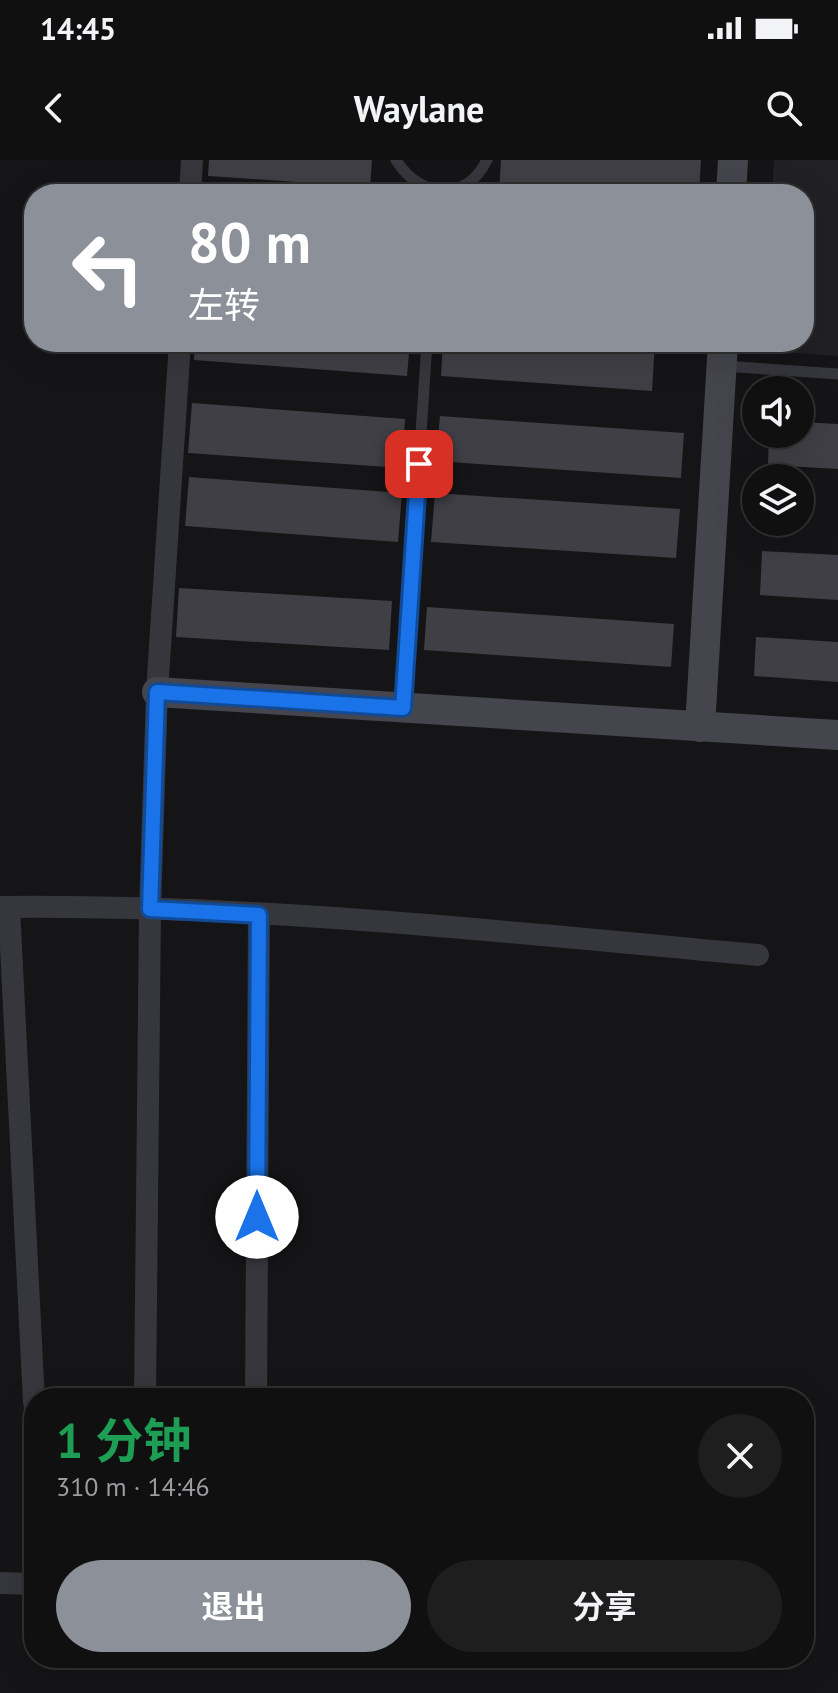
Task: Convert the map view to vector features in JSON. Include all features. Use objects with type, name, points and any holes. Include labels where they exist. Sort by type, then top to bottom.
[{"type":"street","points":[[191,184],[192,160]]},
{"type":"street","points":[[732,184],[733,160]]},
{"type":"street","points":[[145,1388],[150,909],[157,692],[179,352]]},
{"type":"street","points":[[700,727],[722,354]]},
{"type":"street","points":[[157,692],[838,735]]},
{"type":"street","points":[[33,1388],[4,907],[77,906],[373,920],[758,955]]},
{"type":"street","points":[[256,1388],[259,915]]},
{"type":"street","points":[[0,1583],[24,1584]]},
{"type":"lane","points":[[396,160],[405,174],[422,184]]},
{"type":"lane","points":[[465,184],[482,171],[487,160]]},
{"type":"lane","points":[[403,708],[426,352]]},
{"type":"lane","points":[[722,354],[838,374]]},
{"type":"shaded area","points":[[774,160],[838,160],[838,356],[780,352],[814,352],[814,184],[773,184]]},
{"type":"building","points":[[209,160],[372,160],[370,184],[208,176]]},
{"type":"building","points":[[501,160],[701,160],[700,184],[500,184]]},
{"type":"building","points":[[194,352],[409,352],[407,376],[194,360]]},
{"type":"building","points":[[442,352],[654,352],[652,391],[441,376]]},
{"type":"building","points":[[192,403],[405,419],[402,468],[188,453]]},
{"type":"building","points":[[440,416],[684,433],[681,478],[436,461]]},
{"type":"building","points":[[814,423],[838,424],[838,469],[814,468],[814,464],[768,464],[769,448],[814,448]]},
{"type":"building","points":[[189,477],[402,493],[398,542],[185,526]]},
{"type":"building","points":[[435,493],[680,509],[676,558],[431,542]]},
{"type":"building","points":[[762,551],[838,555],[838,600],[760,595]]},
{"type":"building","points":[[179,588],[392,601],[389,650],[176,637]]},
{"type":"building","points":[[427,607],[674,624],[671,667],[424,650]]},
{"type":"building","points":[[756,637],[838,642],[838,682],[754,676]]},
{"type":"route","points":[[257,1217],[259,915],[150,909],[157,692],[403,708],[419,464]]}]
